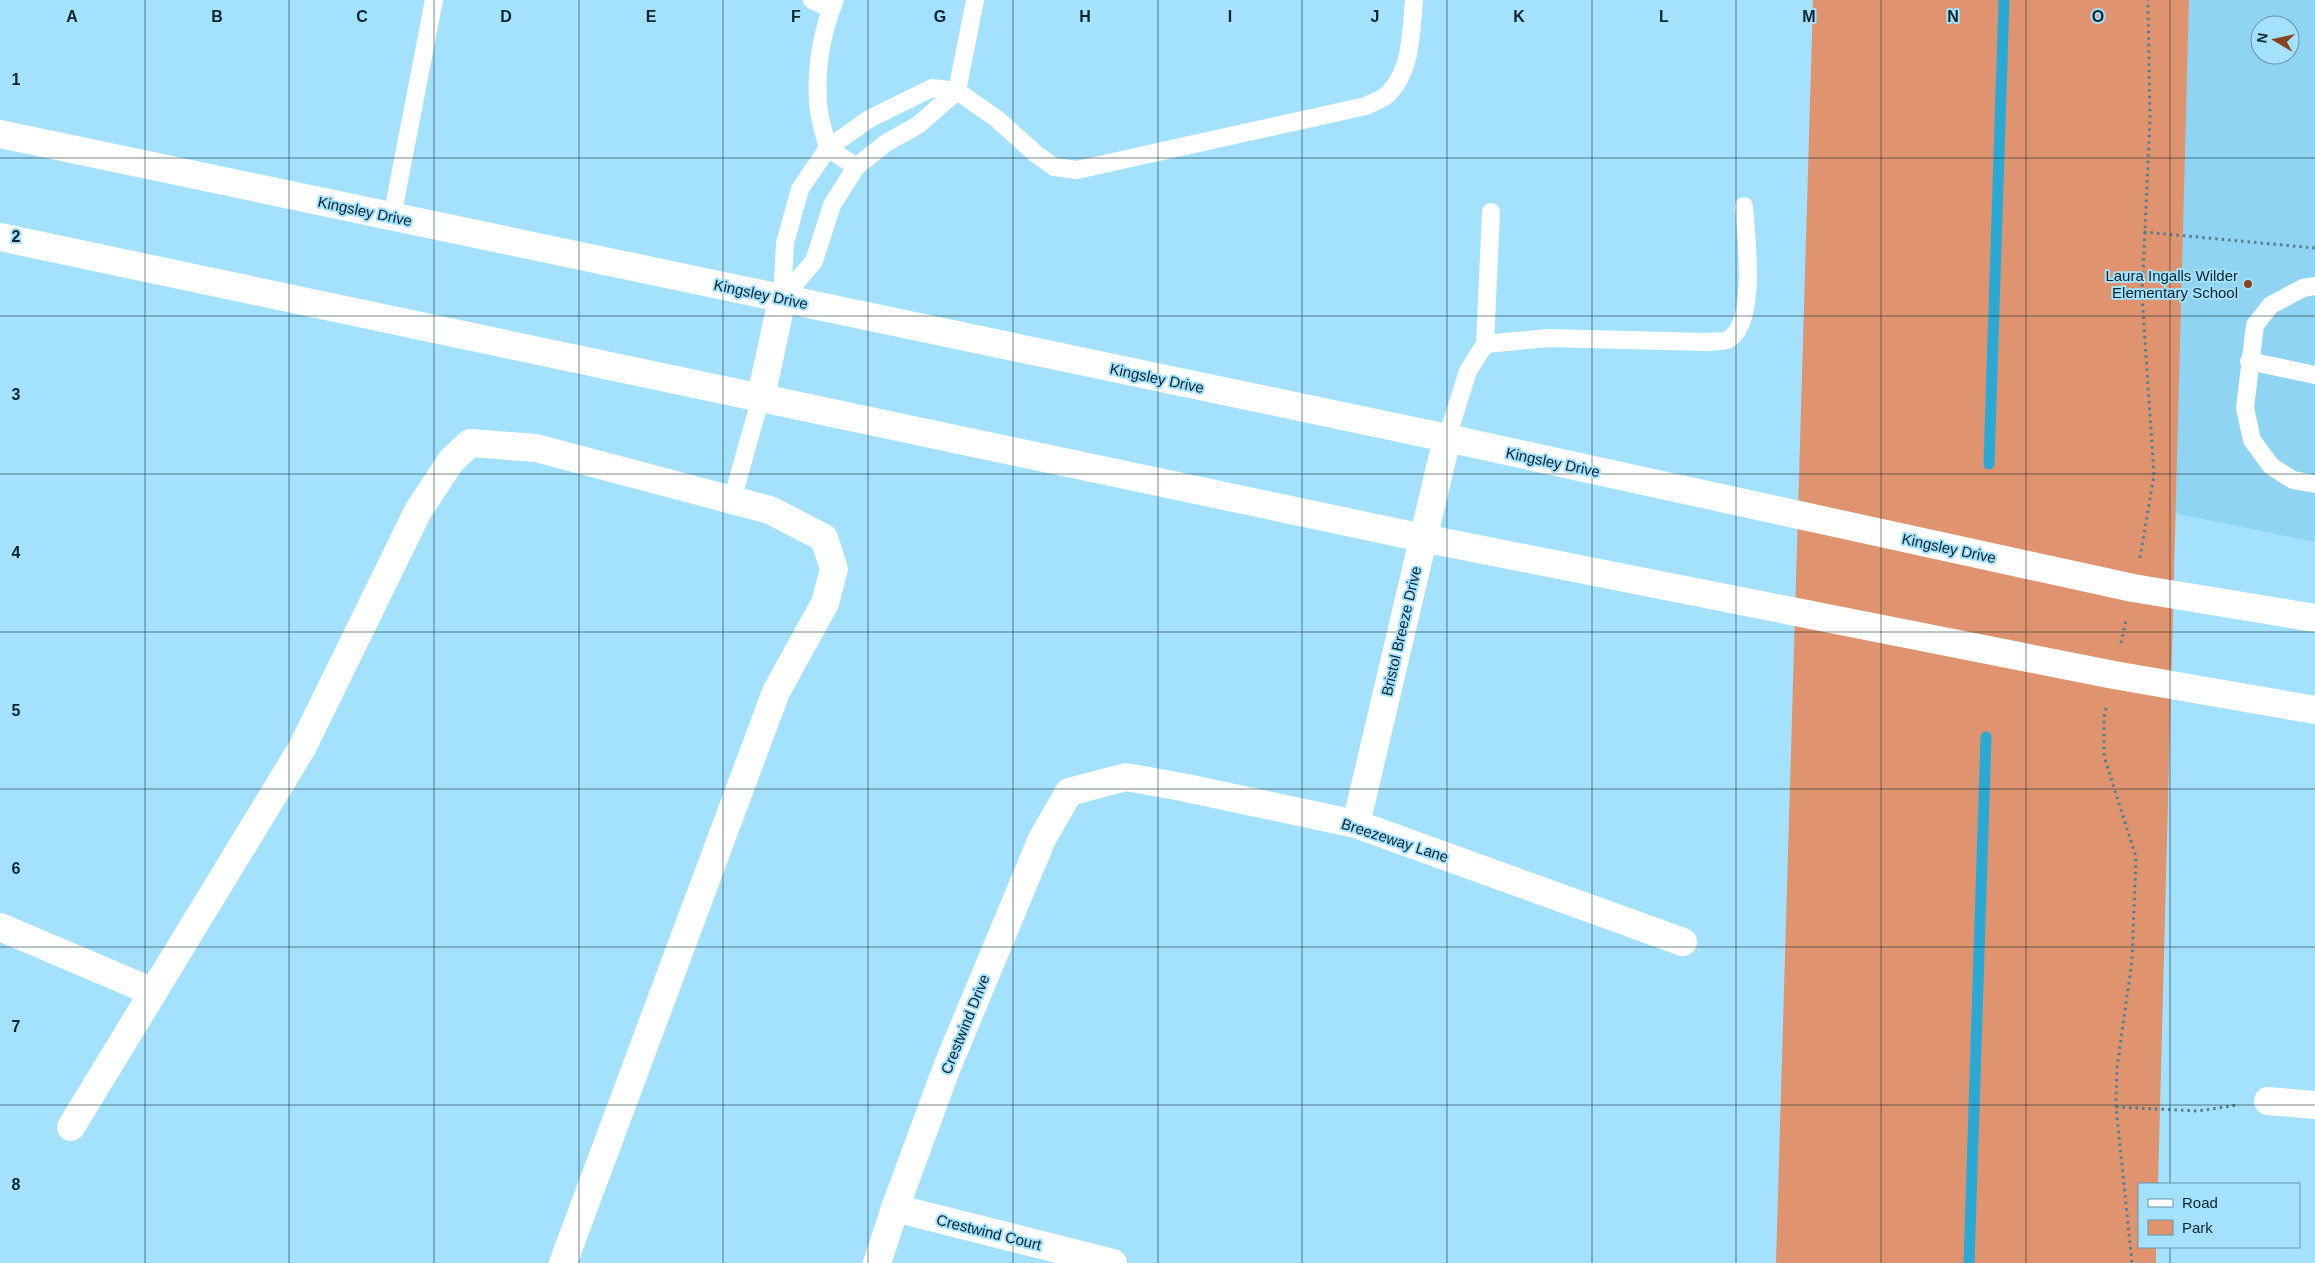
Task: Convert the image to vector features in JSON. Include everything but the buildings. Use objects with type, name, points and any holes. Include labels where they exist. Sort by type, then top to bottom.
[{"type":"main road","name":"Kingsley Drive","points":[[0,134],[1447,438],[2133,588],[2315,618]]},
{"type":"main road","points":[[0,237],[1423,538],[2114,675],[2315,710]]},
{"type":"main road","points":[[761,397],[782,299]]},
{"type":"main road","name":"Bristol Breeze Drive","points":[[1356,824],[1447,438]]},
{"type":"main road","points":[[71,1127],[302,748],[418,511],[451,461],[470,443],[536,448],[770,510],[824,538],[834,569],[825,603],[776,692],[563,1263]]},
{"type":"main road","name":"Breezeway Lane","points":[[1069,792],[1126,777],[1356,824],[1683,942]]},
{"type":"main road","name":"Crestwind Drive","points":[[877,1263],[950,1058],[1042,840],[1069,792]]},
{"type":"main road","points":[[0,927],[153,992]]},
{"type":"main road","points":[[2268,1101],[2315,1105]]},
{"type":"main road","name":"Crestwind Court","points":[[895,1208],[1113,1263]]},
{"type":"lane","points":[[392,217],[434,0]]},
{"type":"lane","points":[[812,0],[833,5],[826,21],[820,60],[818,103],[828,148],[856,167]]},
{"type":"lane","points":[[782,299],[814,261],[832,205],[856,167],[886,143],[918,125],[957,91],[975,0]]},
{"type":"lane","points":[[782,299],[785,243],[800,189],[828,148],[869,119],[932,88],[957,91],[997,119],[1036,154],[1054,167],[1077,170],[1366,106],[1389,94],[1403,73],[1410,44],[1414,0]]},
{"type":"lane","points":[[1485,344],[1548,338],[1707,342],[1727,340],[1739,327],[1749,287],[1744,206]]},
{"type":"lane","points":[[1447,438],[1468,371],[1485,344],[1491,212]]},
{"type":"lane","points":[[2315,286],[2303,288],[2271,305],[2255,325],[2249,361],[2245,408],[2252,440],[2271,466],[2293,480],[2315,484]]},
{"type":"lane","points":[[2249,361],[2315,375]]},
{"type":"lane","points":[[732,500],[761,397]]},
{"type":"path","points":[[2132,1263],[2116,1107],[2116,1067],[2132,961],[2136,857],[2104,756],[2104,717],[2148,522],[2154,475],[2142,295],[2150,120],[2148,0]]},
{"type":"path","points":[[2144,232],[2315,248]]},
{"type":"path","points":[[2116,1107],[2198,1111],[2268,1101]]},
{"type":"shaded area","name":"Laura Ingalls Wilder Elementary School","points":[[2189,0],[2315,0],[2315,542],[2174,513]]},
{"type":"green space","points":[[1813,0],[2189,0],[2158,1183],[2138,1183],[2138,1248],[2156,1248],[2156,1263],[1776,1263]]},
{"type":"waterway","points":[[1989,464],[2004,0]]},
{"type":"waterway","points":[[1969,1263],[1986,737]]},
{"type":"place","name":"Laura Ingalls Wilder Elementary School","points":[[2248,284]]}]
